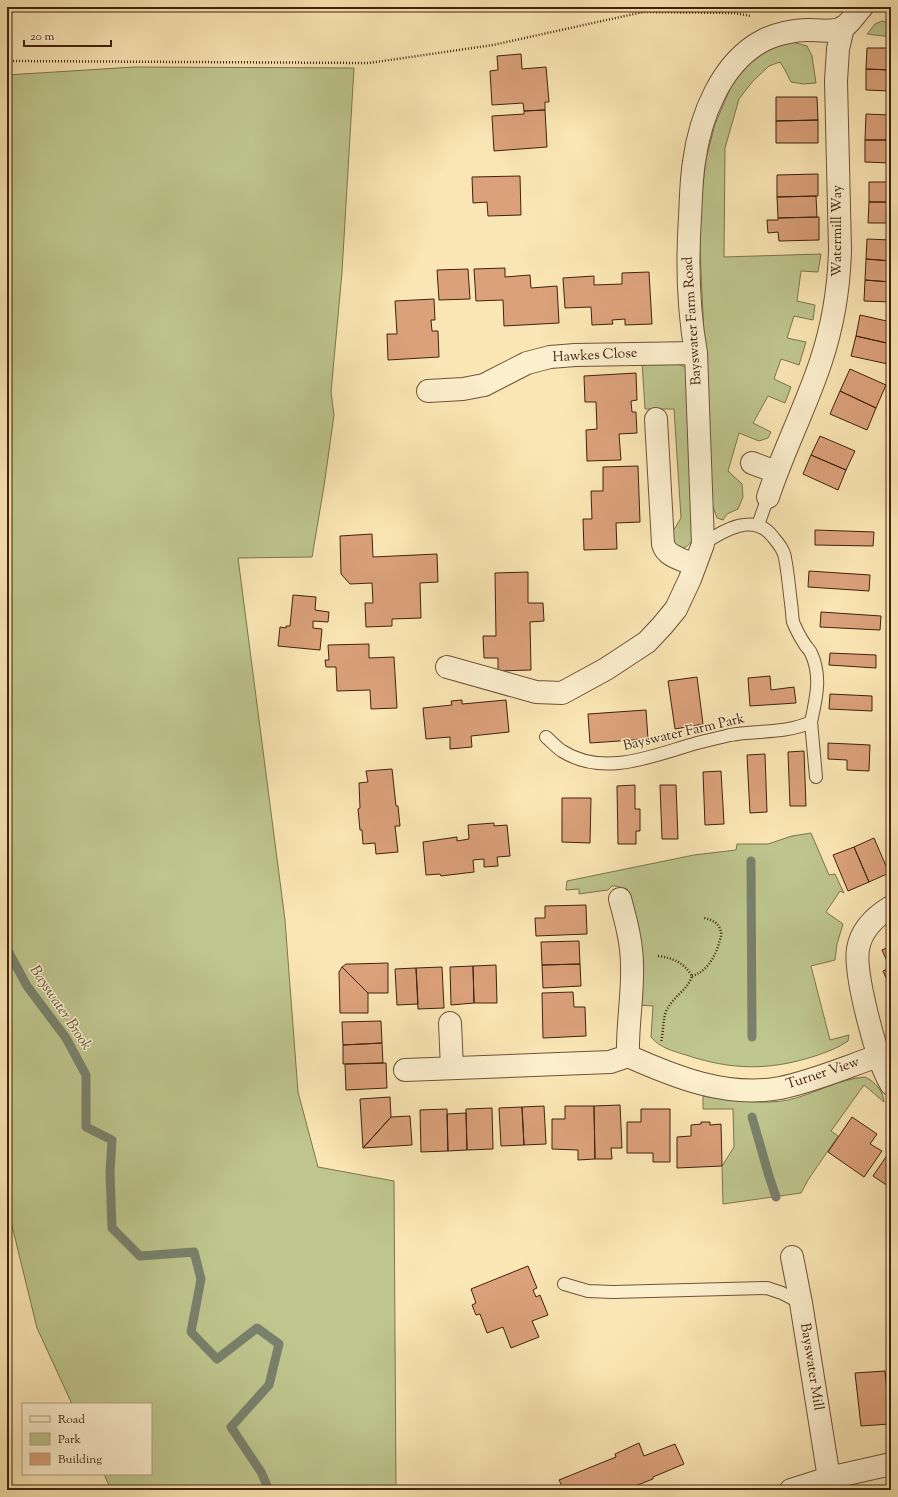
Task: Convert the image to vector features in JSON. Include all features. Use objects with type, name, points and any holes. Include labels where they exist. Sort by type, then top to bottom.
[{"type":"street","points":[[843,27],[862,7]]},
{"type":"street","name":"Bayswater Farm Road","points":[[447,667],[536,692],[562,693],[606,669],[647,642],[676,610],[703,544],[696,353],[690,322],[688,251],[692,180],[694,162],[700,136],[718,87],[728,70],[749,49],[764,40],[781,34],[807,30],[826,31],[843,27]]},
{"type":"street","name":"Watermill Way","points":[[768,497],[776,472],[821,361],[829,333],[839,277],[840,250],[836,81],[838,49],[843,27]]},
{"type":"street","name":"Hawkes Close","points":[[428,391],[463,389],[484,385],[527,363],[550,357],[575,355],[696,353]]},
{"type":"street","points":[[656,419],[664,548],[668,553],[695,565]]},
{"type":"street","points":[[752,463],[776,472]]},
{"type":"street","points":[[405,1070],[610,1062],[628,1056],[627,1034],[631,994],[632,957],[629,931],[620,899]]},
{"type":"street","name":"Turner View","points":[[891,907],[881,913],[866,929],[858,949],[859,975],[878,1056],[891,1084]]},
{"type":"street","points":[[450,1023],[452,1068]]},
{"type":"street","name":"Turner View","points":[[628,1056],[654,1068],[710,1086],[750,1090],[779,1088],[798,1083],[878,1056]]},
{"type":"street","name":"Bayswater Mill","points":[[792,1257],[801,1303],[829,1478]]},
{"type":"street","points":[[791,1490],[829,1478],[891,1464]]},
{"type":"lane","points":[[758,524],[768,497]]},
{"type":"lane","points":[[703,544],[718,534],[736,526],[758,524],[770,533],[779,544],[785,556],[793,621],[803,642],[811,652],[816,666],[818,679],[817,697],[811,722],[816,777]]},
{"type":"lane","name":"Bayswater Farm Park","points":[[546,737],[561,751],[579,760],[602,764],[629,763],[697,743],[760,731],[795,728],[811,722]]},
{"type":"lane","points":[[564,1284],[588,1292],[767,1288],[782,1293],[801,1303]]},
{"type":"path","points":[[7,61],[369,63],[493,45],[643,12],[734,13],[755,17]]},
{"type":"path","points":[[692,976],[700,974],[706,968],[714,956],[722,933],[718,925],[713,920],[704,918]]},
{"type":"path","points":[[632,957],[669,957],[687,968],[692,976]]},
{"type":"path","points":[[654,1068],[663,1034],[668,1006],[690,982],[692,976]]},
{"type":"green space","points":[[882,21],[891,23],[891,37],[867,34],[875,24]]},
{"type":"green space","points":[[792,42],[807,46],[812,56],[816,83],[804,84],[791,82],[780,62],[769,66],[753,81],[739,99],[725,148],[724,257],[821,254],[818,272],[801,271],[797,301],[815,305],[813,320],[794,316],[787,338],[806,342],[799,365],[781,359],[774,379],[791,387],[785,403],[768,396],[753,423],[771,432],[768,438],[759,441],[739,433],[728,471],[742,484],[743,497],[738,509],[727,514],[723,520],[717,518],[712,504],[700,251],[700,210],[706,159],[715,124],[733,82],[746,67],[769,48]]},
{"type":"green space","points":[[134,67],[354,68],[342,272],[331,392],[334,415],[312,557],[238,558],[285,920],[298,1092],[318,1167],[394,1181],[396,1490],[111,1490],[104,1475],[152,1475],[152,1403],[72,1403],[37,1328],[7,1205],[7,75]]},
{"type":"green space","points":[[642,362],[677,364],[688,368],[697,533],[690,544],[681,548],[673,546],[673,531],[681,518],[674,409],[645,409]]},
{"type":"green space","points":[[811,833],[829,875],[835,874],[844,893],[840,891],[826,912],[843,924],[837,944],[835,960],[811,966],[830,1040],[849,1035],[848,1041],[828,1051],[798,1061],[750,1067],[719,1064],[703,1060],[658,1044],[651,1037],[653,1006],[638,1005],[627,889],[612,886],[608,890],[579,894],[579,889],[566,890],[567,881],[694,855],[736,850],[737,844],[768,844],[792,836]]},
{"type":"green space","points":[[865,1077],[878,1087],[884,1102],[864,1085],[831,1131],[838,1136],[808,1180],[801,1193],[723,1204],[722,1166],[734,1147],[733,1109],[703,1109],[703,1096],[746,1101],[769,1102],[788,1100],[855,1078]]},
{"type":"building","points":[[867,48],[891,48],[891,70],[866,69]]},
{"type":"building","points":[[521,54],[522,69],[546,67],[549,102],[545,102],[545,110],[524,111],[523,103],[492,105],[490,71],[498,70],[497,56]]},
{"type":"building","points":[[866,69],[891,70],[891,91],[866,90]]},
{"type":"building","points":[[776,97],[817,97],[818,120],[776,121]]},
{"type":"building","points":[[545,110],[547,147],[494,151],[492,116],[524,114],[524,111]]},
{"type":"building","points":[[866,114],[891,115],[891,140],[865,140]]},
{"type":"building","points":[[818,120],[818,143],[776,143],[776,121]]},
{"type":"building","points":[[865,140],[891,140],[891,163],[865,162]]},
{"type":"building","points":[[818,174],[818,196],[777,197],[777,175]]},
{"type":"building","points":[[520,176],[521,215],[488,216],[487,202],[473,203],[472,177]]},
{"type":"building","points":[[869,182],[891,182],[891,202],[869,202]]},
{"type":"building","points":[[816,196],[817,217],[778,218],[777,197]]},
{"type":"building","points":[[869,202],[891,202],[891,223],[868,223]]},
{"type":"building","points":[[819,217],[819,240],[779,241],[778,232],[768,233],[767,220],[778,220],[778,218]]},
{"type":"building","points":[[867,239],[891,240],[891,261],[866,259]]},
{"type":"building","points":[[866,259],[891,261],[891,282],[865,280]]},
{"type":"building","points":[[505,268],[505,277],[530,275],[531,288],[557,286],[559,323],[504,326],[503,300],[476,301],[474,269]]},
{"type":"building","points":[[468,269],[470,299],[439,300],[437,270]]},
{"type":"building","points":[[649,272],[652,324],[625,325],[625,319],[612,320],[613,324],[592,325],[591,307],[565,308],[563,278],[594,276],[594,285],[622,284],[622,273]]},
{"type":"building","points":[[865,280],[891,282],[891,302],[864,301]]},
{"type":"building","points":[[434,299],[435,320],[431,320],[432,331],[438,331],[439,357],[388,360],[387,334],[397,334],[395,301]]},
{"type":"building","points":[[860,315],[891,322],[891,344],[856,336]]},
{"type":"building","points":[[856,336],[891,344],[888,364],[851,356]]},
{"type":"building","points":[[850,369],[886,385],[876,408],[840,391]]},
{"type":"building","points":[[636,373],[637,400],[631,401],[632,412],[636,412],[637,433],[619,434],[621,460],[587,461],[586,430],[597,429],[596,402],[585,402],[584,376]]},
{"type":"building","points":[[840,391],[876,408],[867,430],[830,414]]},
{"type":"building","points":[[820,436],[855,451],[846,470],[811,455]]},
{"type":"building","points":[[811,455],[846,470],[838,490],[803,474]]},
{"type":"building","points":[[638,466],[640,522],[616,523],[617,549],[584,550],[583,519],[592,519],[591,491],[603,491],[603,467]]},
{"type":"building","points":[[815,530],[874,532],[873,546],[815,545]]},
{"type":"building","points":[[372,534],[373,557],[437,554],[438,582],[420,583],[421,618],[392,619],[392,626],[366,627],[365,603],[373,603],[372,583],[350,584],[341,574],[340,536]]},
{"type":"building","points":[[809,571],[870,575],[869,591],[808,587]]},
{"type":"building","points":[[528,572],[528,603],[543,603],[544,621],[530,622],[531,670],[498,671],[498,658],[484,658],[483,636],[496,636],[495,573]]},
{"type":"building","points":[[293,595],[316,597],[315,610],[329,612],[328,622],[313,621],[313,628],[322,629],[320,650],[278,646],[280,627],[286,628],[286,626],[290,626]]},
{"type":"building","points":[[821,612],[881,616],[880,630],[820,627]]},
{"type":"building","points":[[369,644],[369,658],[394,657],[397,708],[371,709],[370,690],[337,691],[336,667],[326,667],[325,660],[329,660],[328,645]]},
{"type":"building","points":[[830,653],[876,655],[876,668],[829,665]]},
{"type":"building","points":[[770,676],[771,690],[794,687],[796,703],[750,706],[748,678]]},
{"type":"building","points":[[697,677],[703,724],[675,729],[668,681]]},
{"type":"building","points":[[830,694],[872,696],[872,711],[829,709]]},
{"type":"building","points":[[462,700],[462,704],[506,700],[509,732],[471,736],[472,747],[450,749],[450,737],[426,739],[423,708],[452,705],[451,701]]},
{"type":"building","points":[[646,710],[648,739],[590,743],[588,714]]},
{"type":"building","points":[[828,743],[870,745],[869,771],[847,770],[847,760],[828,759]]},
{"type":"building","points":[[804,751],[806,806],[790,806],[788,752]]},
{"type":"building","points":[[765,754],[767,812],[750,813],[747,755]]},
{"type":"building","points":[[392,769],[400,826],[395,826],[398,852],[376,854],[375,843],[363,844],[358,809],[360,808],[359,783],[368,782],[366,771]]},
{"type":"building","points":[[721,771],[724,824],[705,825],[703,772]]},
{"type":"building","points":[[635,785],[635,809],[640,809],[640,831],[636,831],[636,844],[618,844],[617,786]]},
{"type":"building","points":[[660,785],[676,785],[678,839],[662,839]]},
{"type":"building","points":[[562,798],[591,798],[590,843],[562,842]]},
{"type":"building","points":[[494,823],[494,826],[507,825],[510,856],[497,857],[498,866],[484,867],[484,859],[473,860],[474,872],[441,876],[440,874],[426,875],[423,842],[457,837],[457,841],[469,839],[468,825]]},
{"type":"building","points":[[874,838],[889,873],[869,882],[854,847]]},
{"type":"building","points":[[854,847],[869,882],[848,891],[833,855]]},
{"type":"building","points":[[586,905],[587,934],[536,936],[535,918],[545,918],[545,906]]},
{"type":"building","points":[[579,941],[580,964],[542,965],[541,942]]},
{"type":"building","points":[[891,946],[891,967],[890,968],[882,950]]},
{"type":"building","points":[[388,963],[388,993],[368,993],[342,967],[346,964]]},
{"type":"building","points":[[580,964],[581,986],[543,988],[542,965]]},
{"type":"building","points":[[496,965],[497,1003],[474,1003],[473,966]]},
{"type":"building","points":[[473,966],[474,1003],[451,1005],[450,967]]},
{"type":"building","points":[[342,967],[368,993],[368,1013],[340,1013],[339,972]]},
{"type":"building","points":[[442,967],[444,1008],[418,1009],[416,968]]},
{"type":"building","points":[[891,967],[891,989],[883,971]]},
{"type":"building","points":[[416,968],[418,1004],[397,1005],[395,969]]},
{"type":"building","points":[[573,992],[574,1007],[585,1007],[586,1036],[543,1038],[542,993]]},
{"type":"building","points":[[381,1021],[382,1043],[343,1045],[342,1022]]},
{"type":"building","points":[[382,1043],[383,1063],[343,1064],[343,1045]]},
{"type":"building","points":[[386,1063],[387,1088],[346,1090],[345,1064]]},
{"type":"building","points":[[390,1097],[391,1117],[363,1148],[360,1099]]},
{"type":"building","points":[[620,1105],[622,1148],[611,1148],[612,1159],[595,1159],[594,1106]]},
{"type":"building","points":[[544,1106],[546,1144],[524,1145],[522,1107]]},
{"type":"building","points":[[565,1106],[594,1106],[595,1159],[578,1160],[578,1150],[552,1149],[552,1119],[565,1119]]},
{"type":"building","points":[[522,1107],[524,1145],[501,1146],[499,1108]]},
{"type":"building","points":[[492,1108],[493,1149],[467,1150],[466,1109]]},
{"type":"building","points":[[447,1109],[448,1151],[421,1152],[420,1110]]},
{"type":"building","points":[[641,1109],[670,1109],[670,1162],[653,1162],[653,1153],[627,1153],[627,1122],[641,1122]]},
{"type":"building","points":[[466,1113],[467,1150],[448,1151],[447,1114]]},
{"type":"building","points":[[410,1116],[412,1145],[363,1148],[391,1117]]},
{"type":"building","points":[[852,1117],[877,1134],[870,1144],[882,1151],[864,1177],[828,1152]]},
{"type":"building","points":[[701,1122],[710,1122],[710,1125],[721,1124],[722,1166],[677,1168],[677,1137],[691,1136],[691,1125],[701,1124]]},
{"type":"building","points":[[890,1151],[891,1152],[891,1188],[873,1176]]},
{"type":"building","points":[[528,1266],[537,1288],[533,1290],[536,1297],[540,1295],[548,1315],[532,1321],[539,1337],[511,1348],[503,1327],[487,1333],[480,1314],[476,1315],[472,1305],[476,1303],[471,1289]]},
{"type":"building","points":[[885,1371],[890,1424],[861,1426],[855,1373]]},
{"type":"building","points":[[639,1443],[644,1456],[675,1444],[684,1464],[653,1477],[653,1479],[625,1490],[564,1490],[559,1480],[616,1457],[615,1454]]},
{"type":"waterway","points":[[751,861],[752,1037]]},
{"type":"waterway","name":"Bayswater Brook","points":[[7,949],[27,986],[66,1038],[86,1075],[86,1127],[112,1140],[110,1172],[112,1228],[140,1256],[194,1252],[201,1279],[191,1332],[217,1359],[257,1328],[279,1344],[269,1385],[231,1427],[261,1472],[269,1490]]},
{"type":"waterway","points":[[752,1117],[776,1197]]}]
